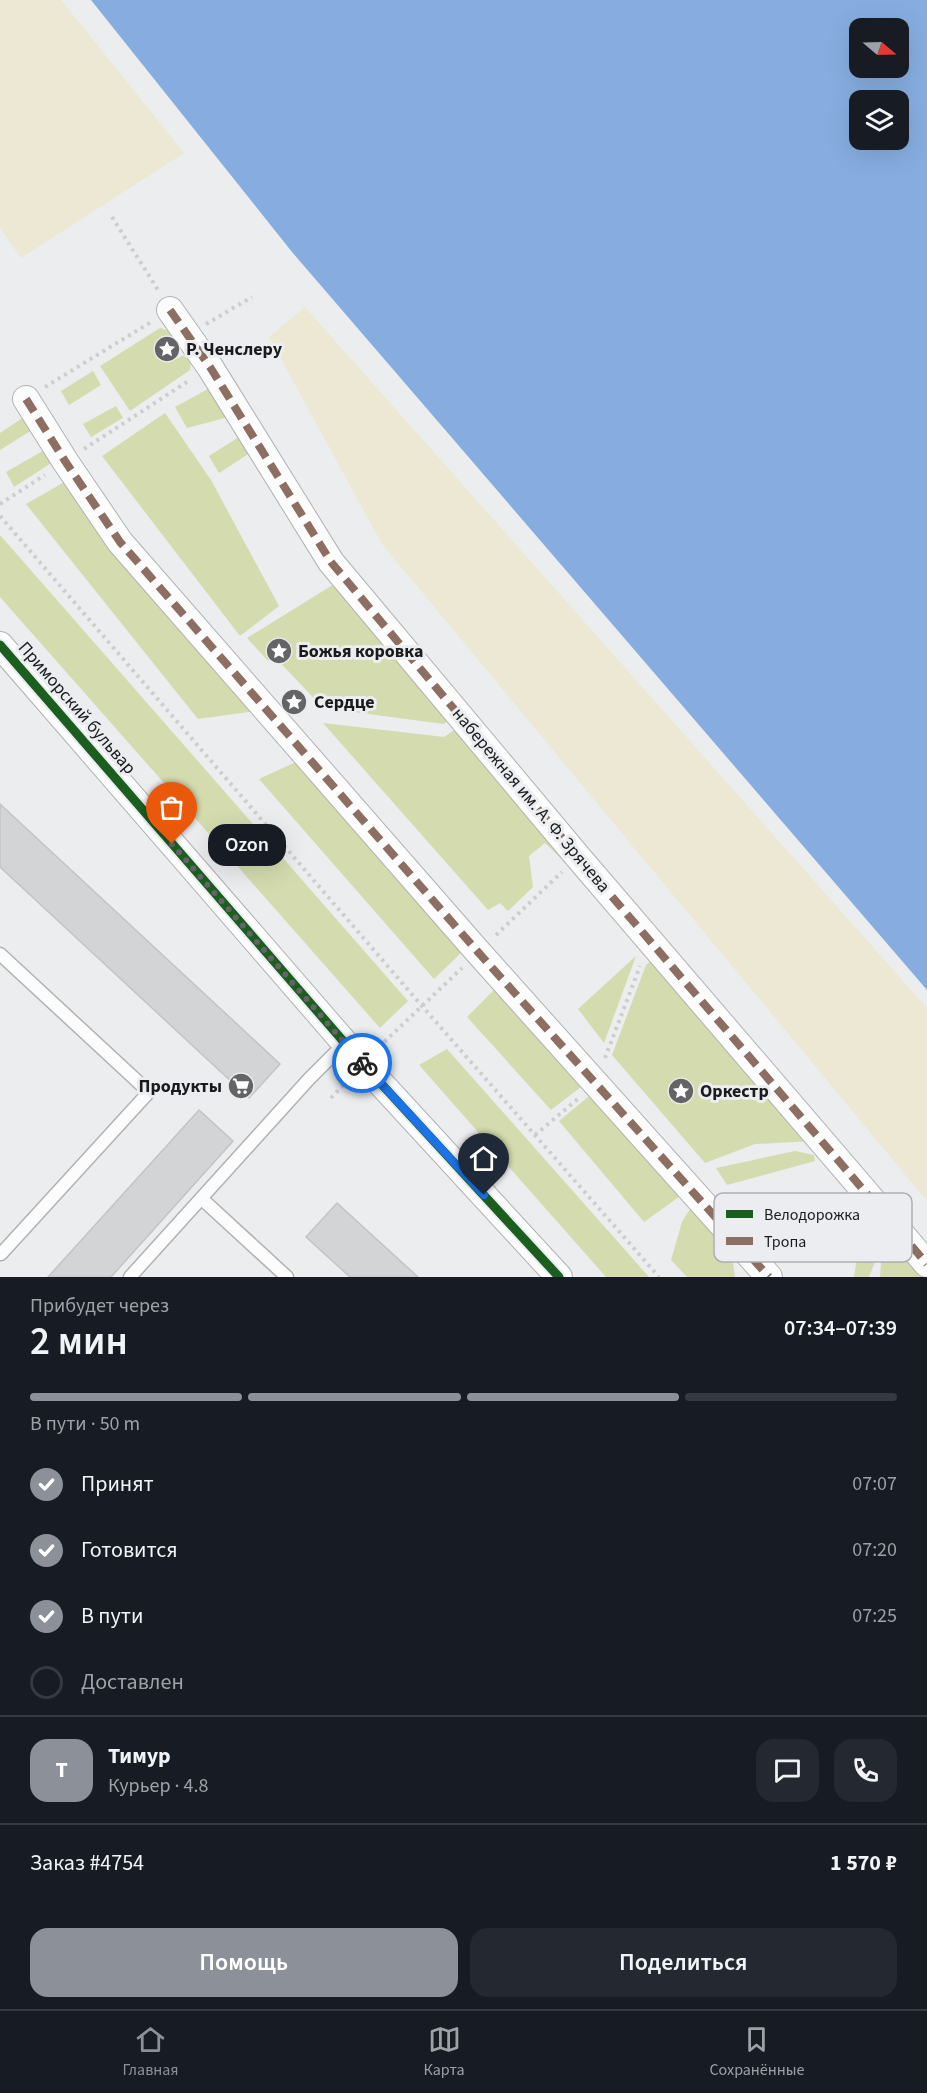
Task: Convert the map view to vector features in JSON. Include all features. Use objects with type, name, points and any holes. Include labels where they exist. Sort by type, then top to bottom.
[{"type":"street","name":"набережная им. А. Ф. Зрячева","points":[[170,310],[210,367],[331,562],[578,857],[866,1193]]},
{"type":"street","points":[[26,399],[65,462],[120,542],[478,952],[714,1215]]},
{"type":"street","name":"Приморский бульвар","points":[[0,645],[345,1044],[559,1277]]},
{"type":"street","name":"набережная им. А. Ф. Зрячева","points":[[912,1246],[927,1264]]},
{"type":"street","points":[[756,1262],[769,1277]]},
{"type":"lane","points":[[0,954],[149,1092],[0,1253]]},
{"type":"lane","points":[[130,1277],[309,1079],[345,1044]]},
{"type":"lane","points":[[202,1199],[287,1277]]},
{"type":"path","points":[[26,399],[170,310],[112,217]]},
{"type":"path","points":[[223,313],[252,297]]},
{"type":"path","points":[[0,504],[210,367]]},
{"type":"path","points":[[0,516],[659,1277]]},
{"type":"path","points":[[331,1098],[422,1006],[578,857]]},
{"type":"path","points":[[535,1135],[596,1083],[650,940]]},
{"type":"green space","points":[[160,328],[181,334],[162,348],[174,360],[192,351],[190,370],[130,411],[100,366]]},
{"type":"green space","points":[[93,371],[101,385],[69,405],[61,391]]},
{"type":"green space","points":[[217,384],[236,415],[187,428],[175,407]]},
{"type":"green space","points":[[42,405],[48,420],[0,450],[0,433]]},
{"type":"green space","points":[[116,406],[123,418],[91,437],[83,424]]},
{"type":"green space","points":[[165,413],[211,480],[279,606],[240,636],[102,456]]},
{"type":"green space","points":[[245,433],[256,449],[219,473],[209,456]]},
{"type":"green space","points":[[62,440],[70,451],[14,487],[6,472]]},
{"type":"green space","points":[[68,480],[256,711],[198,719],[26,504]]},
{"type":"green space","points":[[0,535],[408,1001],[380,1028],[0,597]]},
{"type":"green space","points":[[344,578],[457,712],[444,724],[323,708],[274,656],[268,661],[247,638]]},
{"type":"green space","points":[[323,723],[444,737],[457,728],[570,857],[565,862],[545,843],[529,856],[533,887],[508,911],[500,903],[488,910]]},
{"type":"green space","points":[[300,760],[465,949],[434,979],[259,779]]},
{"type":"green space","points":[[636,956],[604,1043],[578,1009]]},
{"type":"green space","points":[[656,956],[814,1141],[755,1144],[705,1163],[612,1055],[646,965]]},
{"type":"green space","points":[[497,987],[586,1083],[551,1110],[467,1017]]},
{"type":"green space","points":[[447,1049],[649,1277],[606,1277],[419,1065]]},
{"type":"green space","points":[[594,1092],[683,1194],[644,1222],[559,1121]]},
{"type":"green space","points":[[795,1151],[814,1155],[815,1161],[727,1185],[716,1168]]},
{"type":"green space","points":[[695,1201],[714,1223],[714,1262],[733,1262],[735,1277],[687,1277],[671,1260],[682,1222]]},
{"type":"green space","points":[[912,1258],[927,1275],[927,1277],[880,1277],[881,1262],[912,1262]]},
{"type":"green space","points":[[856,1262],[875,1262],[869,1277],[854,1277]]},
{"type":"sand","points":[[0,0],[61,0],[184,153],[21,258],[0,228]]},
{"type":"sand","points":[[305,307],[927,1008],[927,1201],[382,544],[269,337]]},
{"type":"water","points":[[91,0],[927,0],[927,990],[292,252]]},
{"type":"building","points":[[0,804],[280,1064],[249,1098],[0,867]]},
{"type":"building","points":[[199,1110],[233,1141],[111,1277],[48,1277]]},
{"type":"building","points":[[337,1203],[418,1277],[350,1277],[306,1237]]},
{"type":"marked path","points":[[170,310],[210,367],[331,562],[578,857],[866,1193]]},
{"type":"marked path","points":[[26,399],[120,542],[478,952],[714,1216]]},
{"type":"marked path","points":[[912,1247],[927,1264]]},
{"type":"marked path","points":[[756,1262],[769,1277]]},
{"type":"cycle path","points":[[0,645],[363,1064],[559,1277]]},
{"type":"way so far","points":[[172,844],[362,1063]]},
{"type":"place","name":"Р. Ченслеру","points":[[167,349]]},
{"type":"place","name":"Божья коровка","points":[[279,651]]},
{"type":"place","name":"Сердце","points":[[294,702]]},
{"type":"place","name":"Ozon","points":[[172,844]]},
{"type":"place","name":"Продукты","points":[[241,1086]]},
{"type":"place","name":"Оркестр","points":[[681,1091]]},
{"type":"route","points":[[362,1063],[484,1195]]}]
